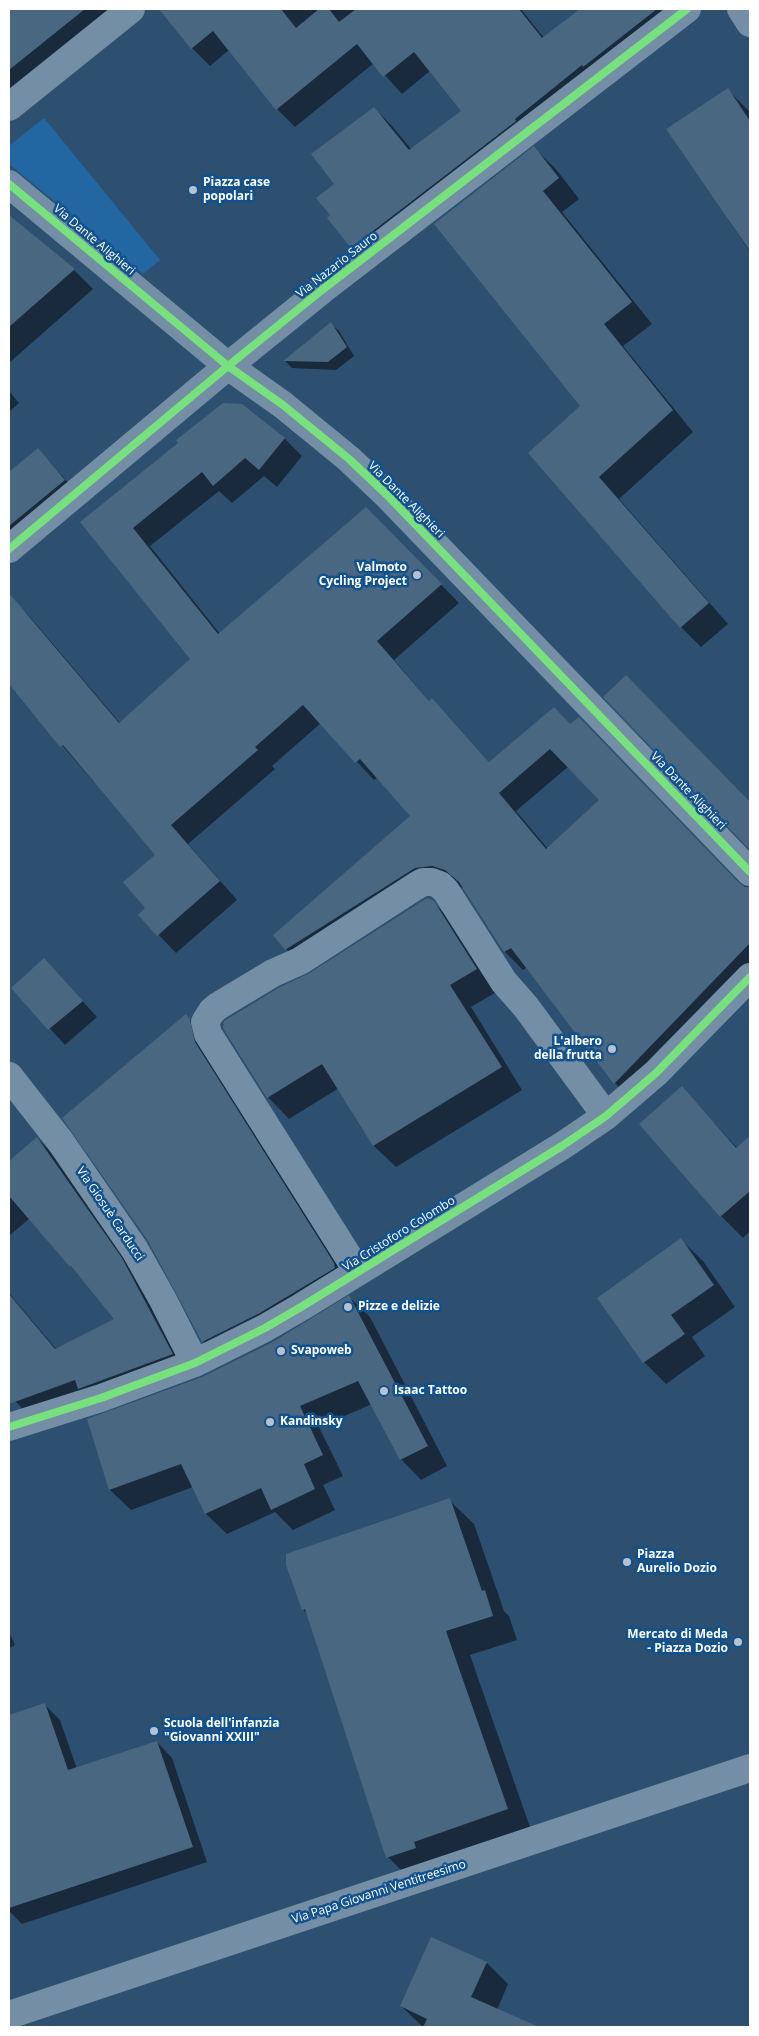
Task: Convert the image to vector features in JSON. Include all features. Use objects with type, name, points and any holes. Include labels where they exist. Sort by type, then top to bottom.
[{"type":"street","points":[[9,107],[131,9]]},
{"type":"street","name":"Via Nazario Sauro","points":[[9,549],[322,290],[687,9]]},
{"type":"street","points":[[741,9],[750,23]]},
{"type":"street","name":"Via Dante Alighieri","points":[[9,184],[228,366],[256,384],[329,442],[387,495],[750,872]]},
{"type":"street","points":[[358,1272],[208,1034],[205,1022],[212,1011],[218,1006],[273,973],[300,961],[423,882],[436,883],[446,891],[504,982],[526,1006],[606,1116]]},
{"type":"street","name":"Via Cristoforo Colombo","points":[[9,1427],[101,1398],[194,1363],[265,1328],[358,1272],[562,1146],[606,1116],[656,1073],[750,977]]},
{"type":"street","name":"Via Giosuè Carducci","points":[[9,1076],[60,1141],[135,1250],[163,1300],[194,1363]]},
{"type":"street","name":"Via Papa Giovanni Ventitreesimo","points":[[9,2016],[750,1768]]},
{"type":"shaded area","points":[[44,118],[160,260],[143,274],[9,164],[9,146]]},
{"type":"building","points":[[9,9],[85,9],[9,70]]},
{"type":"building","points":[[159,9],[281,9],[296,28],[319,9],[329,9],[339,22],[356,9],[519,9],[542,38],[580,9],[657,9],[583,67],[582,65],[515,119],[516,121],[351,248],[327,218],[330,215],[316,198],[334,184],[311,154],[374,107],[409,150],[461,111],[414,52],[383,77],[357,44],[276,110],[213,31],[191,49]]},
{"type":"building","points":[[728,88],[750,121],[750,251],[666,129]]},
{"type":"building","points":[[534,146],[559,178],[543,191],[632,302],[604,324],[673,410],[599,477],[709,603],[680,628],[528,453],[580,406],[434,224]]},
{"type":"building","points":[[9,215],[75,269],[9,327]]},
{"type":"building","points":[[331,322],[347,347],[328,362],[283,361]]},
{"type":"building","points":[[223,403],[242,404],[285,438],[259,470],[245,458],[213,486],[202,472],[133,528],[218,634],[366,507],[442,584],[377,641],[429,701],[432,698],[489,762],[554,707],[570,724],[579,717],[739,883],[745,887],[750,887],[750,943],[614,1084],[511,948],[504,952],[459,882],[445,870],[432,866],[415,868],[285,950],[273,935],[410,816],[360,759],[355,763],[303,705],[255,747],[258,750],[171,825],[220,881],[157,936],[138,915],[145,908],[123,882],[155,855],[63,745],[60,747],[9,684],[9,593],[119,723],[190,659],[80,522],[178,443],[176,440]],"holes":[[[550,749],[599,800],[546,849],[499,793]]]},
{"type":"building","points":[[38,448],[65,480],[9,526],[9,472]]},
{"type":"building","points":[[626,675],[750,802],[750,850],[603,697]]},
{"type":"building","points":[[427,898],[434,901],[477,969],[450,985],[502,1067],[373,1146],[322,1064],[267,1098],[223,1028],[224,1021],[280,987],[308,974]]},
{"type":"building","points":[[44,958],[83,1001],[48,1030],[11,988]]},
{"type":"building","points":[[186,1014],[190,1020],[195,1042],[334,1263],[335,1268],[258,1314],[202,1342],[148,1241],[62,1118]]},
{"type":"building","points":[[682,1086],[736,1148],[750,1136],[750,1191],[720,1217],[639,1124]]},
{"type":"building","points":[[37,1137],[122,1258],[173,1354],[78,1389],[75,1380],[9,1404],[9,1294],[55,1349],[114,1319],[71,1266],[9,1196],[9,1161]]},
{"type":"building","points":[[681,1238],[714,1285],[671,1315],[685,1334],[643,1363],[597,1298]]},
{"type":"building","points":[[349,1295],[428,1446],[400,1460],[358,1381],[300,1406],[323,1455],[304,1464],[315,1489],[271,1510],[261,1488],[205,1514],[181,1464],[109,1490],[87,1419],[202,1377],[273,1342]]},
{"type":"building","points":[[450,1498],[482,1591],[485,1590],[493,1616],[446,1631],[508,1809],[414,1842],[416,1848],[386,1858],[305,1609],[302,1610],[286,1565],[286,1554]]},
{"type":"building","points":[[45,1703],[68,1770],[157,1741],[193,1847],[9,1908],[9,1715]]},
{"type":"building","points":[[431,1937],[487,1962],[471,1997],[539,2027],[423,2027],[427,2019],[400,2006]]},
{"type":"cycle path","points":[[9,549],[322,290],[687,9]]},
{"type":"cycle path","points":[[9,184],[228,366],[283,405],[349,459],[387,495],[750,872]]},
{"type":"cycle path","points":[[9,1427],[101,1398],[195,1363],[265,1328],[301,1307],[562,1146],[606,1116],[656,1073],[750,977]]},
{"type":"place","name":"Piazza case popolari","points":[[193,190]]},
{"type":"place","name":"Valmoto Cycling Project","points":[[417,575]]},
{"type":"place","name":"L'albero della frutta","points":[[612,1049]]},
{"type":"place","name":"Pizze e delizie","points":[[348,1307]]},
{"type":"place","name":"Svapoweb","points":[[281,1351]]},
{"type":"place","name":"Isaac Tattoo","points":[[384,1391]]},
{"type":"place","name":"Kandinsky","points":[[270,1422]]},
{"type":"place","name":"Piazza Aurelio Dozio","points":[[627,1562]]},
{"type":"place","name":"Mercato di Meda - Piazza Dozio","points":[[738,1642]]},
{"type":"place","name":"Scuola dell'infanzia \"Giovanni XXIII\"","points":[[154,1731]]}]
